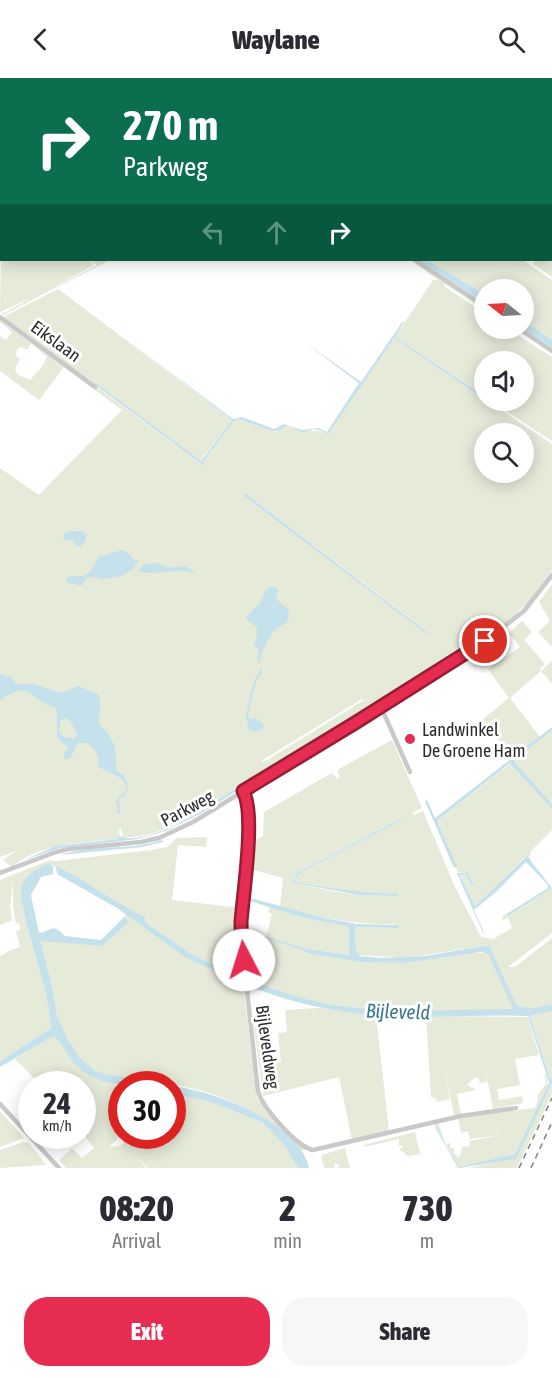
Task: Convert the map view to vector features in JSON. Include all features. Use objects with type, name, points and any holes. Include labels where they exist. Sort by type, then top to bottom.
[{"type":"street","points":[[416,261],[474,299]]},
{"type":"street","name":"Eikslaan","points":[[0,317],[95,387]]},
{"type":"street","points":[[534,339],[552,351]]},
{"type":"street","name":"Parkweg","points":[[0,873],[69,849],[159,838],[193,822],[485,641],[514,620],[532,602],[552,575]]},
{"type":"street","points":[[381,707],[410,772]]},
{"type":"street","name":"Bijleveldweg","points":[[243,791],[249,809],[241,936],[258,1090],[267,1108],[303,1146],[313,1150],[461,1116],[516,1108]]},
{"type":"street","points":[[0,1104],[59,1168]]},
{"type":"green space","points":[[1,261],[89,261],[93,263],[92,266],[37,297],[97,265],[91,261],[108,261],[3,315],[33,297],[0,312]]},
{"type":"green space","points":[[411,261],[421,261],[474,296],[474,303],[445,284],[444,286],[474,306],[474,339],[524,339],[552,357],[552,441],[534,429],[534,423],[525,423],[506,411],[534,411],[534,351],[474,351],[474,389],[395,337],[433,280],[438,280]]},
{"type":"green space","points":[[429,261],[524,261],[552,280],[552,340],[534,328],[534,279],[474,279],[474,288]]},
{"type":"green space","points":[[534,261],[552,261],[552,277],[533,264]]},
{"type":"green space","points":[[58,289],[232,420],[200,461],[96,383],[94,385],[204,466],[203,462],[233,422],[238,419],[276,432],[287,426],[327,434],[394,338],[474,392],[474,411],[503,411],[521,423],[474,423],[474,483],[534,483],[534,432],[552,444],[552,570],[532,598],[510,620],[186,820],[155,832],[123,838],[121,828],[118,839],[77,843],[48,849],[22,859],[12,867],[3,860],[16,851],[0,857],[0,468],[39,495],[122,410],[64,367],[39,400],[0,371],[0,336],[6,340],[12,332],[0,322],[0,319],[7,319],[4,317]],"holes":[[[31,343],[47,357],[42,367],[30,380],[18,375],[15,369],[20,359],[16,356],[17,349],[21,347],[27,350]],[[245,493],[428,632],[243,495]],[[362,699],[364,700],[264,762],[261,761]]]},
{"type":"green space","points":[[552,584],[552,647],[538,632],[550,621],[539,602]]},
{"type":"green space","points":[[522,621],[532,632],[524,640],[545,664],[540,669],[541,671],[510,698],[540,737],[513,758],[483,719],[509,698],[488,669],[520,647],[509,633]]},
{"type":"green space","points":[[552,661],[552,684],[541,671]]},
{"type":"green space","points":[[552,730],[552,804],[514,761]]},
{"type":"green space","points":[[392,740],[422,808],[412,813],[414,815],[423,811],[455,887],[481,937],[493,939],[512,928],[508,918],[503,920],[502,916],[518,907],[508,914],[509,916],[552,888],[552,933],[508,967],[515,967],[552,938],[552,1004],[534,1008],[517,1006],[489,945],[405,958],[358,955],[355,929],[357,927],[390,928],[396,924],[338,920],[280,907],[283,878],[250,869],[251,843],[263,836],[264,812],[332,773],[337,779],[340,777],[337,770]],"holes":[[[407,816],[301,872],[295,882],[346,890],[398,894],[358,895],[292,883],[298,872]]]},
{"type":"green space","points":[[511,763],[552,809],[552,830],[531,851],[530,856],[527,855],[475,906],[460,875],[466,873],[472,885],[474,884],[468,872],[458,872],[437,821]]},
{"type":"green space","points":[[207,837],[206,847],[178,845],[172,900],[241,908],[239,935],[242,976],[193,955],[146,923],[145,917],[56,866],[53,868],[50,864],[26,879],[21,887],[21,895],[46,996],[51,1028],[0,1061],[0,956],[20,947],[16,931],[20,930],[19,922],[16,924],[13,905],[13,880],[10,908],[12,920],[0,925],[0,880],[50,860],[152,850],[167,847],[177,838]]},
{"type":"green space","points":[[270,907],[304,918],[348,926],[350,955],[303,948],[266,937],[272,914],[268,912]]},
{"type":"green space","points":[[126,914],[186,958],[243,983],[257,1098],[267,1112],[306,1150],[301,1150],[273,1125],[241,1105],[186,1087],[186,1071],[108,1071],[108,1076],[88,1065],[79,1057],[69,1043],[57,1017],[41,940],[102,946],[129,922],[124,917]]},
{"type":"green space","points":[[244,932],[307,953],[405,963],[470,953],[486,953],[491,957],[513,1006],[511,1009],[394,1010],[334,1005],[306,999],[279,991],[250,977]]},
{"type":"green space","points":[[319,1008],[376,1015],[389,1131],[352,1140],[339,1077],[263,1096],[254,1026],[258,1025],[262,1064],[281,1062],[278,1033],[287,1032],[285,1010]]},
{"type":"green space","points":[[552,1011],[552,1077],[550,1079],[530,1016]]},
{"type":"green space","points":[[426,1016],[528,1017],[539,1055],[515,1059],[520,1085],[497,1089],[499,1100],[522,1096],[523,1103],[493,1109],[484,1062],[487,1082],[480,1083],[478,1077],[474,1078],[467,1085],[476,1090],[457,1094],[461,1115],[454,1116],[443,1057],[450,1099],[438,1102],[431,1097]]},
{"type":"green space","points":[[54,1036],[85,1071],[27,1071],[15,1059]]},
{"type":"green space","points":[[546,1074],[548,1085],[515,1154],[461,1168],[446,1144],[450,1143],[450,1148],[454,1148],[454,1153],[460,1157],[462,1147],[470,1146],[469,1141],[500,1135],[470,1139],[468,1131],[461,1133],[458,1118],[535,1108],[537,1097],[546,1083],[544,1075]]},
{"type":"green space","points":[[96,1077],[108,1083],[108,1149],[186,1149],[186,1096],[213,1103],[262,1122],[284,1145],[298,1168],[148,1168],[135,1155],[146,1168],[66,1168],[59,1160],[71,1149],[82,1158],[96,1149]]},
{"type":"green space","points":[[552,1083],[552,1094],[517,1168],[467,1168],[516,1158]]},
{"type":"green space","points":[[0,1111],[18,1131],[18,1140],[0,1147]]},
{"type":"green space","points":[[438,1123],[445,1141],[437,1126],[434,1125]]},
{"type":"green space","points":[[415,1132],[420,1154],[408,1156],[399,1149],[403,1148],[402,1145],[399,1146],[399,1139],[364,1147],[364,1145]]},
{"type":"green space","points":[[18,1144],[18,1149],[34,1149],[46,1165],[0,1168],[0,1150]]},
{"type":"green space","points":[[345,1148],[350,1168],[337,1168],[340,1165],[334,1163],[335,1168],[324,1168],[321,1155]]},
{"type":"water","points":[[421,261],[429,261],[474,288],[474,296]]},
{"type":"water","points":[[403,321],[395,337],[474,389],[474,392],[394,338],[328,434],[316,429],[301,432],[290,426],[302,430],[318,428],[327,432],[359,383],[303,341],[361,382]]},
{"type":"water","points":[[534,328],[552,340],[552,348],[534,336]]},
{"type":"water","points":[[126,339],[233,419],[242,417],[274,429],[284,424],[290,426],[273,431],[238,419],[233,422],[203,462],[204,466],[94,384],[96,383],[201,461],[232,420]]},
{"type":"water","points":[[245,493],[428,633],[243,495]]},
{"type":"water","points":[[69,531],[83,531],[86,539],[80,547],[73,540],[63,539],[64,534]]},
{"type":"water","points":[[122,550],[134,560],[138,560],[134,568],[122,576],[104,579],[90,577],[81,586],[66,582],[71,576],[88,573],[99,557]]},
{"type":"water","points":[[155,563],[170,568],[184,566],[195,574],[180,571],[145,573],[138,571],[144,564]]},
{"type":"water","points":[[270,587],[275,587],[278,591],[276,599],[288,609],[289,614],[285,624],[269,637],[260,659],[261,664],[257,660],[259,651],[254,644],[257,627],[246,617],[260,603],[265,591]]},
{"type":"water","points":[[262,667],[262,672],[256,681],[248,715],[249,719],[255,718],[264,725],[262,729],[255,732],[249,730],[246,716],[254,681]]},
{"type":"water","points":[[0,674],[10,677],[16,684],[34,684],[61,693],[78,686],[98,694],[99,724],[112,740],[116,771],[124,775],[128,786],[127,791],[119,800],[120,813],[116,814],[118,808],[116,801],[127,789],[126,785],[119,778],[97,766],[98,756],[87,743],[78,743],[69,759],[64,759],[64,752],[69,747],[57,737],[55,707],[23,691],[9,694],[0,701]],"holes":[[[66,718],[71,722],[77,734],[74,739],[64,737],[59,732],[61,720]]]},
{"type":"water","points":[[381,701],[200,814],[166,831],[138,839],[60,848],[19,862],[56,846],[118,839],[120,836],[139,838],[173,827]]},
{"type":"water","points":[[552,727],[552,730],[514,761],[552,804],[552,809],[510,763],[437,821],[457,867],[454,868],[425,801],[427,800],[435,818]]},
{"type":"water","points":[[407,816],[301,872],[295,880],[322,887],[398,894],[398,896],[360,895],[292,883],[298,872]]},
{"type":"water","points":[[162,840],[163,842],[142,847],[60,855],[137,845]]},
{"type":"water","points":[[528,855],[552,888],[508,916],[507,914],[548,888],[548,885],[526,862],[474,910],[483,933],[457,873],[468,872],[474,885],[472,886],[466,873],[460,876],[475,906]]},
{"type":"water","points":[[50,864],[53,874],[41,877],[31,895],[39,933],[54,928],[65,936],[101,940],[124,917],[129,922],[102,946],[41,941],[57,1017],[80,1058],[94,1070],[108,1074],[108,1083],[96,1078],[96,1071],[83,1071],[77,1066],[54,1036],[0,1067],[0,1061],[51,1028],[46,996],[22,906],[21,894],[21,887],[29,875]]},
{"type":"water","points":[[56,866],[145,917],[146,923],[193,955],[241,976],[242,968],[243,983],[186,958],[117,908],[57,874]]},
{"type":"water","name":"Bijleveld","points":[[248,887],[250,898],[324,918],[357,924],[399,925],[398,928],[357,927],[355,929],[356,951],[360,956],[381,958],[425,956],[489,945],[517,1006],[534,1008],[552,1004],[552,1011],[530,1016],[550,1079],[552,1077],[552,1083],[516,1159],[458,1168],[435,1127],[437,1126],[459,1167],[515,1154],[549,1083],[528,1016],[379,1016],[297,1002],[249,986],[248,969],[250,978],[272,988],[308,1000],[336,1005],[394,1010],[511,1009],[512,1006],[488,954],[481,952],[405,963],[362,962],[307,953],[244,932],[244,930],[303,948],[349,955],[349,928],[304,918],[250,901]]},
{"type":"water","points":[[186,1088],[232,1102],[273,1123],[290,1136],[302,1151],[309,1168],[298,1168],[284,1145],[262,1122],[213,1103],[186,1096]]},
{"type":"railway","points":[[519,1168],[552,1098]]},
{"type":"railway","points":[[531,1168],[552,1122]]},
{"type":"place","name":"Landwinkel De Groene Ham","points":[[410,739]]},
{"type":"route","points":[[244,960],[241,926],[247,866],[249,809],[243,791],[485,641]]}]
